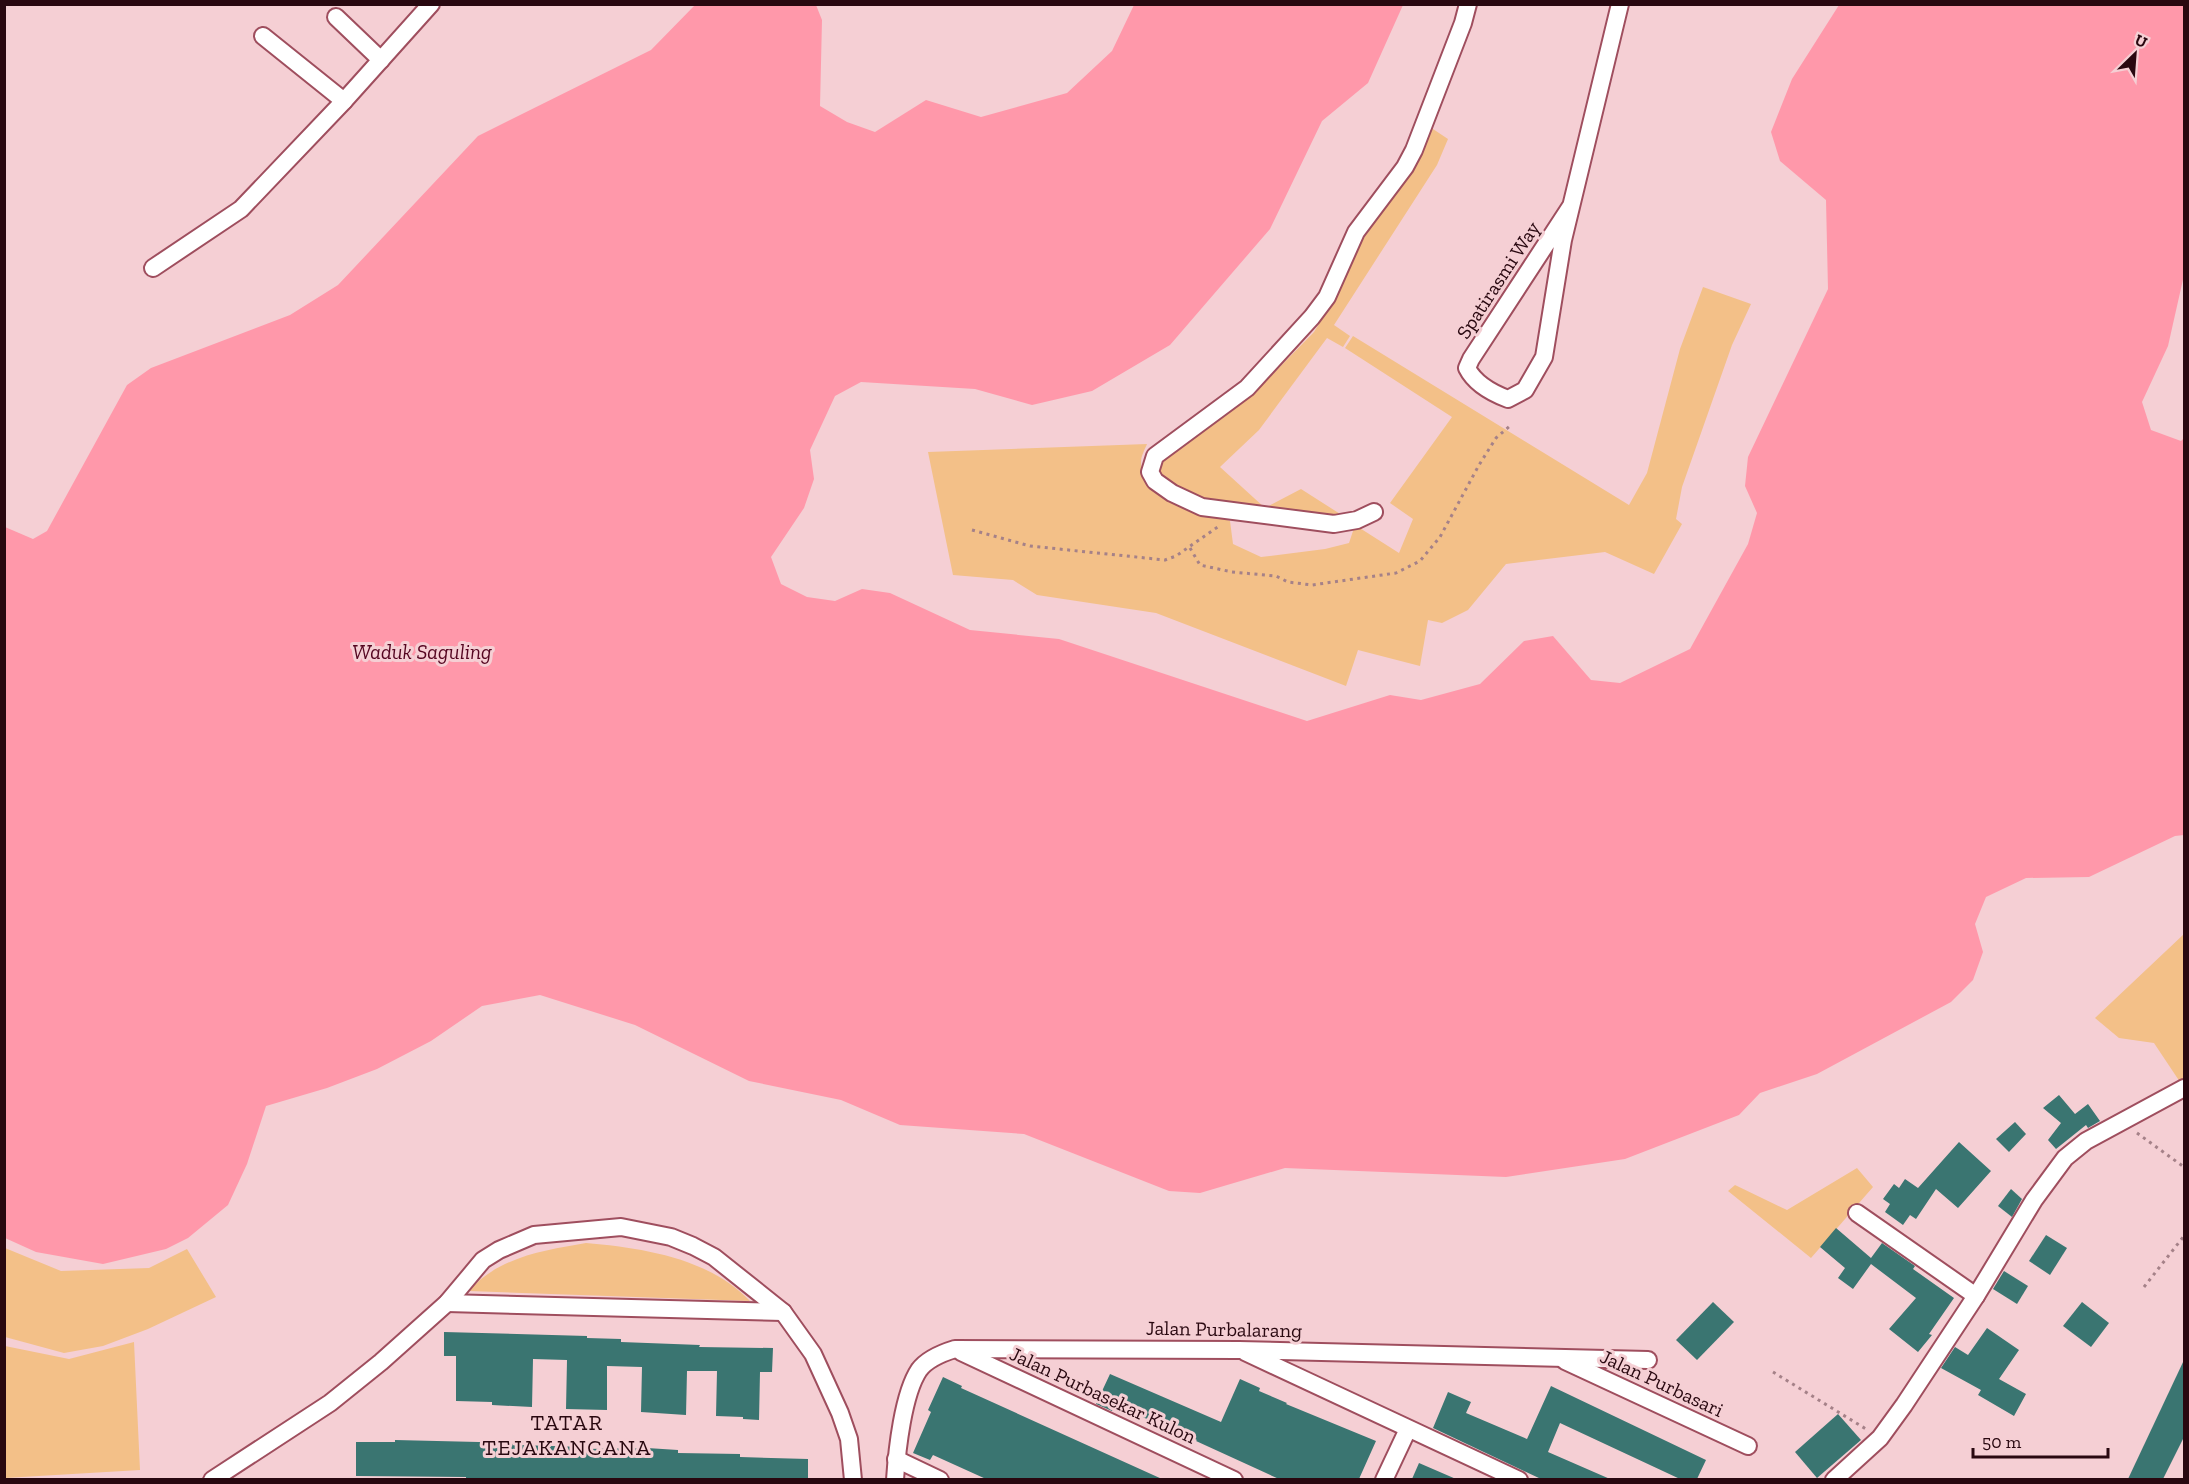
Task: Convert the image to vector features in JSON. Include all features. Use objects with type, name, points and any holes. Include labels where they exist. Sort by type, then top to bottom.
[{"type":"street","points":[[153,268],[241,210],[344,101],[430,4]]},
{"type":"street","points":[[1374,512],[1357,520],[1334,524],[1202,507],[1172,493],[1155,481],[1150,472],[1155,456],[1247,388],[1327,297],[1356,232],[1406,167],[1463,23],[1468,4]]},
{"type":"street","name":"Spatirasmi Way","points":[[1571,206],[1467,368],[1471,376],[1493,393],[1508,399],[1525,390],[1544,357],[1563,240],[1620,4]]},
{"type":"street","points":[[336,17],[381,60]]},
{"type":"street","points":[[263,36],[344,101]]},
{"type":"street","points":[[1834,1479],[1880,1438],[1905,1405],[1976,1296],[2034,1200],[2065,1158],[2086,1141],[2184,1088]]},
{"type":"street","points":[[1857,1212],[1976,1296]]},
{"type":"street","points":[[212,1479],[330,1403],[381,1362],[447,1303],[483,1260],[499,1250],[534,1235],[621,1227],[671,1237],[714,1257],[783,1312],[813,1354],[840,1413],[849,1439],[853,1479]]},
{"type":"street","points":[[447,1303],[783,1312]]},
{"type":"street","name":"Jalan Purbalarang","points":[[895,1479],[896,1459],[907,1397],[920,1369],[939,1354],[955,1349],[1239,1350],[1648,1360]]},
{"type":"street","name":"Jalan Purbasekar Kulon","points":[[955,1349],[1234,1479]]},
{"type":"street","points":[[1239,1350],[1519,1479]]},
{"type":"street","name":"Jalan Purbasari","points":[[1559,1358],[1748,1446]]},
{"type":"street","points":[[1384,1479],[1408,1429]]},
{"type":"street","points":[[896,1459],[940,1479]]},
{"type":"path","points":[[1190,548],[1200,565],[1232,572],[1276,576],[1288,582],[1312,585],[1396,573],[1420,561],[1440,537],[1479,465],[1496,438],[1511,424]]},
{"type":"path","points":[[972,530],[1030,546],[1165,560],[1190,548],[1217,528],[1232,511]]},
{"type":"path","points":[[2121,1121],[2184,1167]]},
{"type":"path","points":[[2144,1287],[2184,1236]]},
{"type":"path","points":[[1773,1372],[1880,1438]]},
{"type":"shaded area","points":[[1430,127],[1448,139],[1437,165],[1334,325],[1350,336],[1343,347],[1327,338],[1259,430],[1220,467],[1265,508],[1301,489],[1348,519],[1202,504],[1167,485],[1155,468],[1162,456],[1264,383],[1314,332],[1361,242],[1415,165]]},
{"type":"shaded area","points":[[1703,287],[1751,304],[1732,345],[1682,487],[1676,519],[1682,524],[1654,574],[1605,552],[1506,564],[1468,610],[1442,623],[1428,620],[1420,666],[1358,650],[1346,686],[1156,613],[1037,595],[1013,580],[953,575],[928,452],[1147,444],[1141,462],[1144,474],[1151,484],[1162,493],[1190,507],[1230,521],[1233,544],[1261,557],[1325,549],[1349,543],[1355,525],[1399,553],[1413,519],[1390,503],[1452,417],[1345,348],[1353,336],[1629,505],[1647,473],[1680,349]]},
{"type":"shaded area","points":[[2184,934],[2184,1088],[2154,1043],[2119,1038],[2095,1018]]},
{"type":"shaded area","points":[[1857,1168],[1873,1187],[1811,1258],[1728,1191],[1735,1185],[1787,1210]]},
{"type":"shaded area","points":[[586,1243],[652,1252],[695,1265],[734,1286],[750,1301],[469,1291],[481,1279],[508,1263],[539,1252]]},
{"type":"shaded area","points":[[5,1248],[61,1271],[149,1268],[187,1249],[216,1297],[148,1329],[103,1346],[64,1353],[5,1337]]},
{"type":"shaded area","points":[[134,1342],[140,1470],[5,1478],[5,1346],[69,1359]]},
{"type":"water","name":"Waduk Saguling","points":[[695,5],[816,5],[822,20],[820,106],[847,122],[875,132],[926,100],[981,117],[1067,93],[1112,51],[1134,5],[1403,5],[1368,83],[1322,121],[1270,229],[1170,345],[1092,391],[1032,405],[975,389],[861,382],[835,396],[810,450],[814,479],[804,508],[771,557],[781,584],[807,597],[835,601],[862,589],[890,593],[970,630],[1059,639],[1307,721],[1390,695],[1421,700],[1480,684],[1524,641],[1553,636],[1591,680],[1620,683],[1690,649],[1748,544],[1757,513],[1745,486],[1748,457],[1828,289],[1826,200],[1780,161],[1771,132],[1792,79],[1839,5],[2184,5],[2184,275],[2168,346],[2142,402],[2151,430],[2181,441],[2184,438],[2184,835],[2175,836],[2089,877],[2026,878],[1986,897],[1975,924],[1983,952],[1973,980],[1951,1002],[1817,1074],[1760,1093],[1739,1115],[1625,1159],[1506,1177],[1285,1168],[1200,1193],[1169,1191],[1024,1134],[900,1125],[841,1100],[749,1081],[635,1025],[540,995],[482,1006],[431,1041],[377,1069],[327,1088],[266,1106],[247,1164],[228,1205],[188,1238],[166,1249],[103,1264],[36,1252],[5,1238],[5,527],[33,539],[47,531],[127,385],[151,368],[290,315],[338,285],[478,136],[651,50]]},
{"type":"building","points":[[2059,1095],[2075,1114],[2088,1104],[2100,1121],[2088,1128],[2086,1125],[2056,1149],[2048,1140],[2061,1123],[2043,1108]]},
{"type":"building","points":[[2015,1122],[2026,1134],[2009,1152],[1996,1139]]},
{"type":"building","points":[[1959,1142],[1991,1171],[1958,1208],[1936,1189],[1916,1219],[1910,1215],[1903,1225],[1885,1212],[1890,1204],[1883,1199],[1894,1184],[1899,1188],[1905,1179],[1918,1188]]},
{"type":"building","points":[[2011,1189],[2022,1199],[2012,1217],[1998,1206]]},
{"type":"building","points":[[1836,1228],[1871,1258],[1882,1243],[1915,1266],[1913,1269],[1954,1298],[1929,1334],[1932,1335],[1918,1352],[1889,1329],[1916,1298],[1871,1264],[1853,1289],[1838,1278],[1845,1268],[1820,1247]]},
{"type":"building","points":[[2046,1235],[2067,1248],[2050,1275],[2029,1261]]},
{"type":"building","points":[[2004,1271],[2028,1286],[2017,1304],[1993,1289]]},
{"type":"building","points":[[1713,1302],[1734,1322],[1697,1360],[1676,1340]]},
{"type":"building","points":[[2082,1302],[2109,1323],[2091,1347],[2063,1326]]},
{"type":"building","points":[[1987,1328],[2019,1350],[1999,1379],[2026,1394],[2014,1416],[1978,1395],[1981,1390],[1941,1368],[1955,1347],[1968,1355]]},
{"type":"building","points":[[444,1332],[587,1336],[587,1338],[621,1339],[621,1342],[700,1345],[699,1347],[773,1348],[772,1372],[760,1372],[759,1420],[716,1416],[717,1371],[687,1371],[686,1415],[641,1412],[642,1367],[607,1366],[607,1410],[566,1409],[567,1360],[533,1359],[532,1407],[492,1405],[492,1402],[456,1401],[456,1356],[444,1356]]},
{"type":"building","points":[[2184,1360],[2184,1437],[2163,1479],[2128,1479]]},
{"type":"building","points":[[1110,1374],[1221,1422],[1240,1379],[1286,1404],[1376,1441],[1359,1479],[1279,1479],[1115,1404],[1112,1411],[1096,1404]]},
{"type":"building","points":[[943,1377],[962,1386],[961,1388],[1162,1479],[986,1479],[933,1455],[930,1460],[913,1453],[931,1412],[928,1410]]},
{"type":"building","points":[[1551,1386],[1706,1460],[1697,1479],[1680,1479],[1560,1423],[1548,1452],[1610,1479],[1541,1479],[1433,1428],[1448,1392],[1471,1402],[1466,1413],[1527,1439]]},
{"type":"building","points":[[1838,1414],[1861,1440],[1817,1478],[1795,1452]]},
{"type":"building","points":[[395,1440],[519,1443],[519,1445],[585,1447],[585,1449],[647,1448],[678,1450],[678,1453],[740,1454],[740,1457],[808,1459],[808,1479],[466,1479],[466,1477],[356,1476],[356,1442],[395,1442]]},
{"type":"building","points":[[1419,1463],[1456,1479],[1412,1479]]},
{"type":"district","name":"TATAR TEJAKANCANA","points":[[567,1434]]}]
